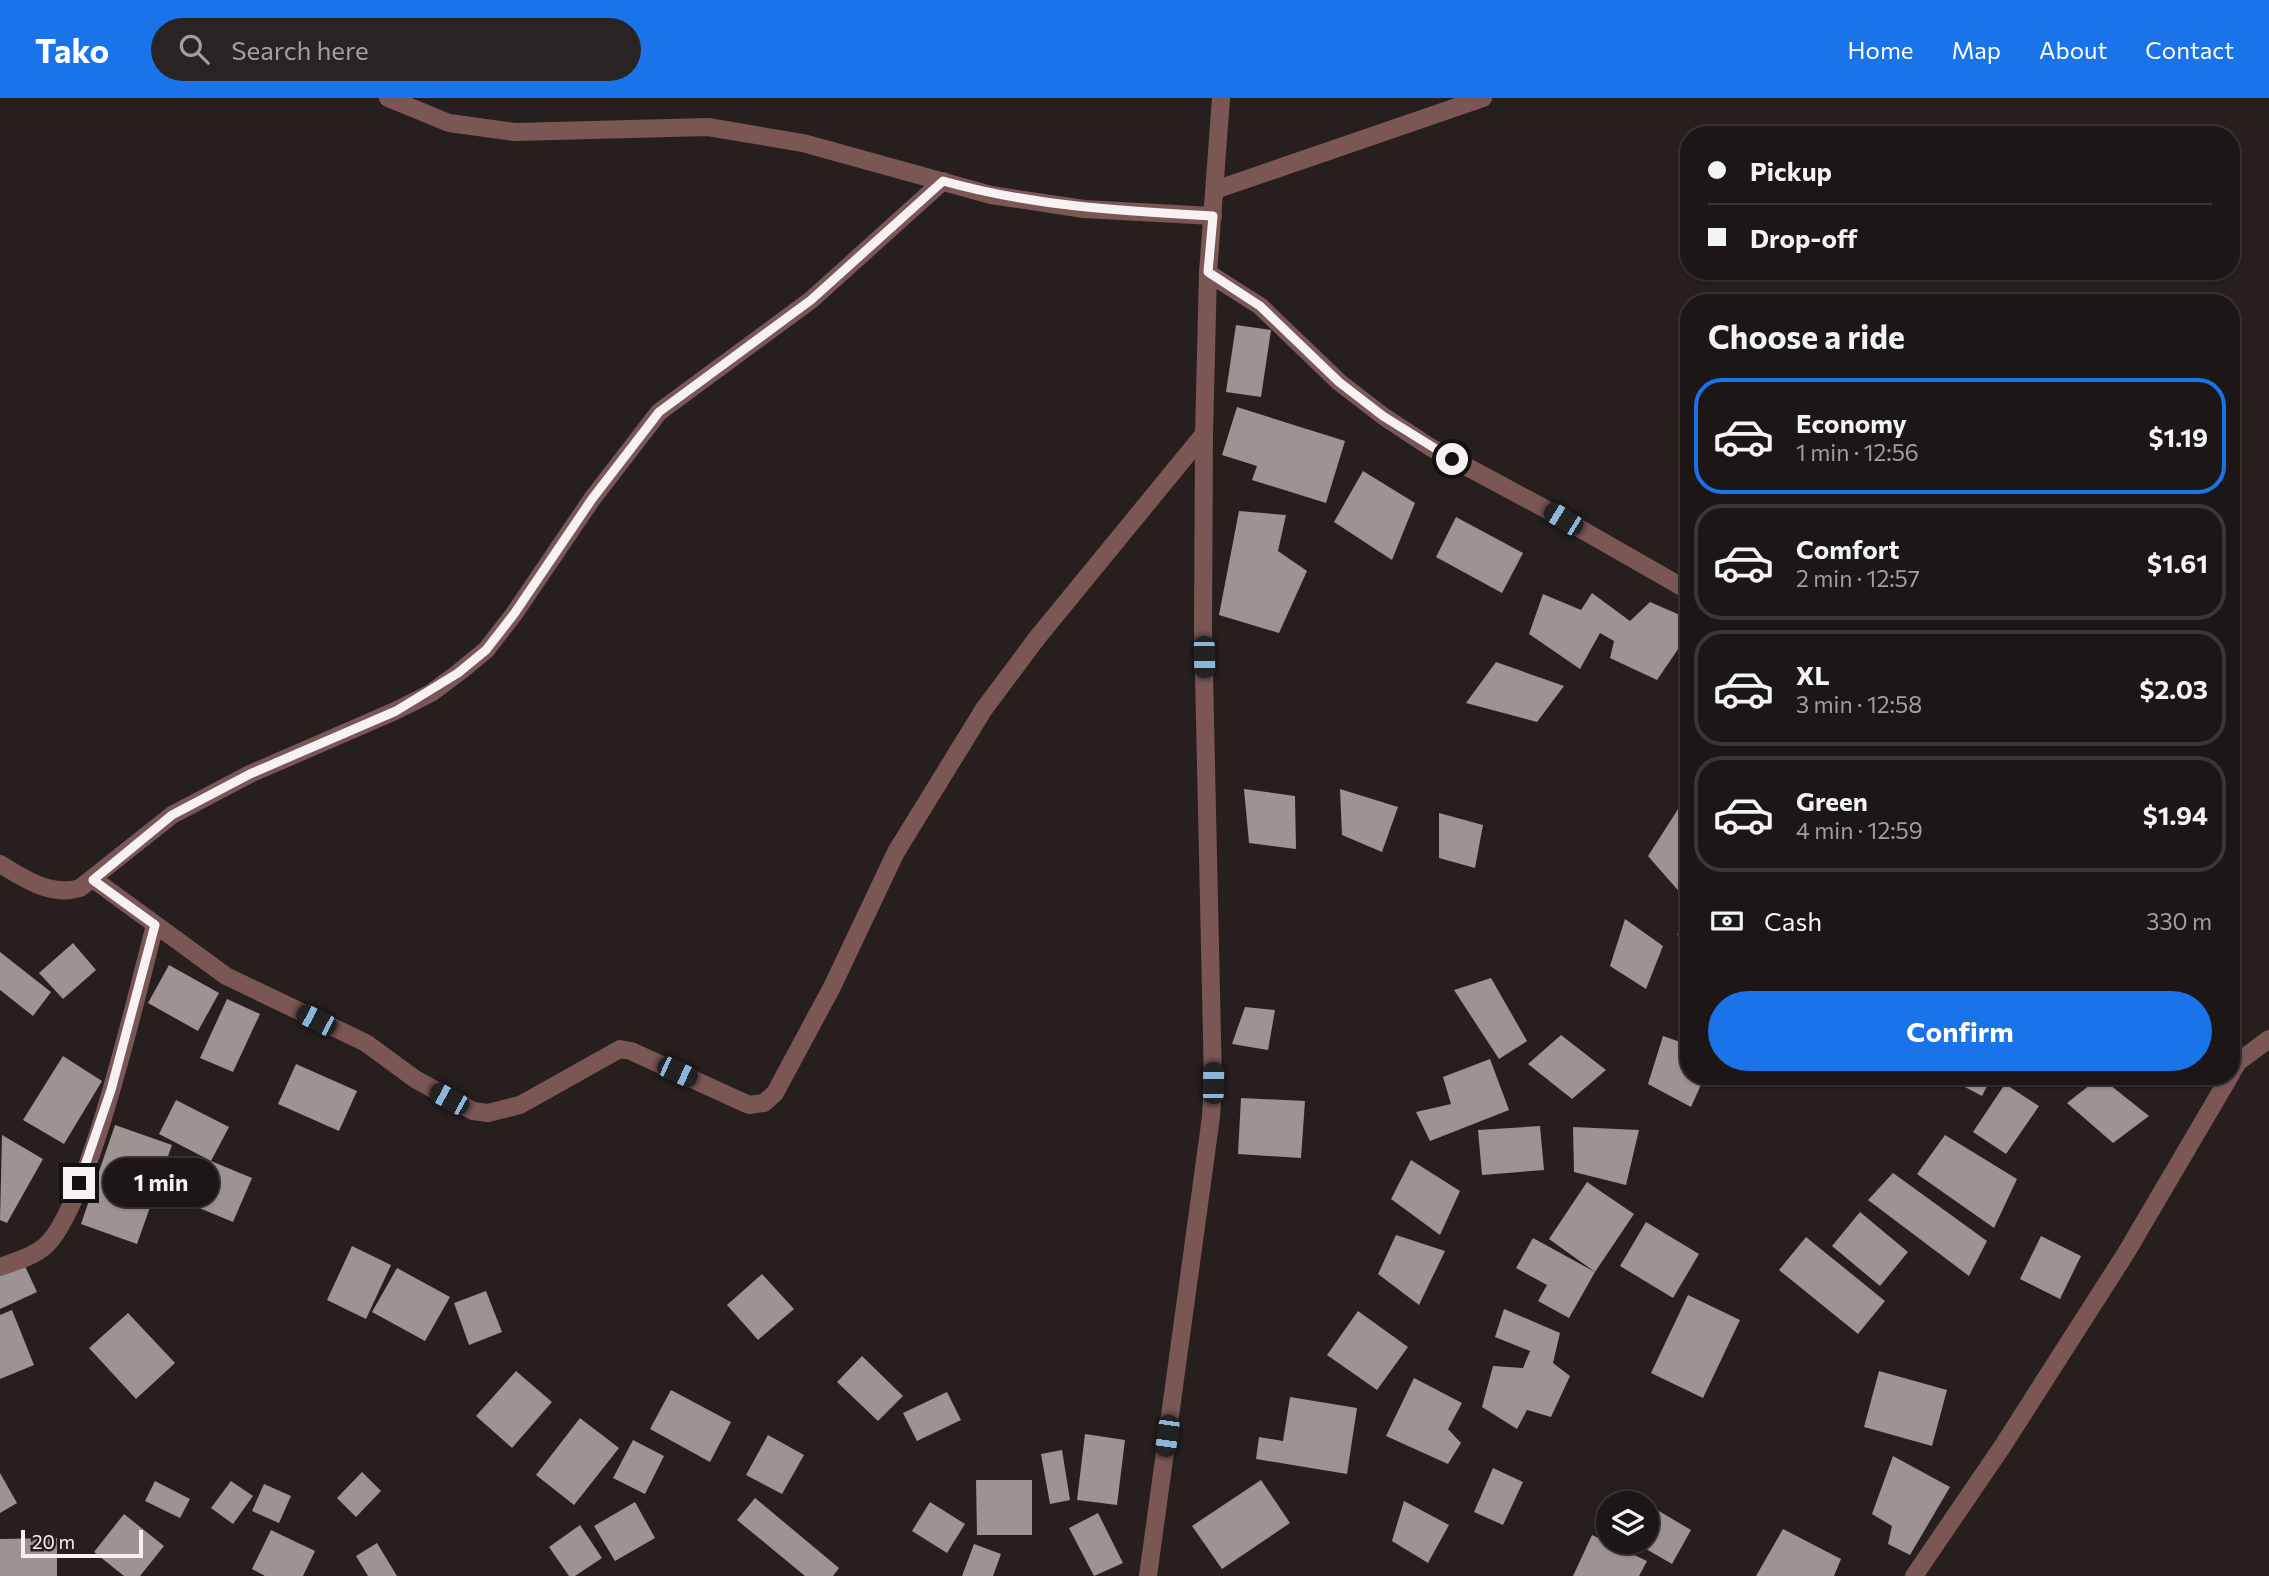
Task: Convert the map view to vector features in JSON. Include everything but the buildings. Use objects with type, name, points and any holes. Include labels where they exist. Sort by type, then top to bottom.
[{"type":"street","points":[[388,98],[449,123],[515,132],[708,127],[803,143],[991,195],[1084,209],[1213,216]]},
{"type":"street","points":[[1148,1576],[1212,1094],[1203,629],[1208,272],[1221,98]]},
{"type":"street","points":[[1215,190],[1483,98]]},
{"type":"street","points":[[0,864],[39,886],[68,892],[93,880],[172,815],[250,774],[396,711],[458,673],[486,650],[514,614],[592,499],[659,412],[811,300],[943,181]]},
{"type":"street","points":[[1208,272],[1260,306],[1339,382],[1383,416],[1430,447],[1542,507],[1680,587]]},
{"type":"street","points":[[93,880],[226,976],[366,1043],[415,1079],[473,1111],[488,1113],[520,1105],[620,1049],[631,1051],[749,1105],[768,1102],[832,987],[896,852],[984,709],[1037,638],[1205,434]]},
{"type":"street","points":[[0,1267],[44,1247],[72,1203],[111,1090],[155,925]]},
{"type":"street","points":[[2240,1061],[2269,1039]]},
{"type":"street","points":[[1915,1576],[2002,1447],[2126,1253],[2222,1085]]},
{"type":"route","points":[[79,1183],[111,1090],[155,925],[93,880],[172,815],[250,774],[396,711],[430,693],[486,650],[631,445],[659,412],[811,300],[943,181],[991,195],[1084,209],[1213,216],[1208,272],[1260,306],[1312,358],[1383,416],[1452,459]]}]
